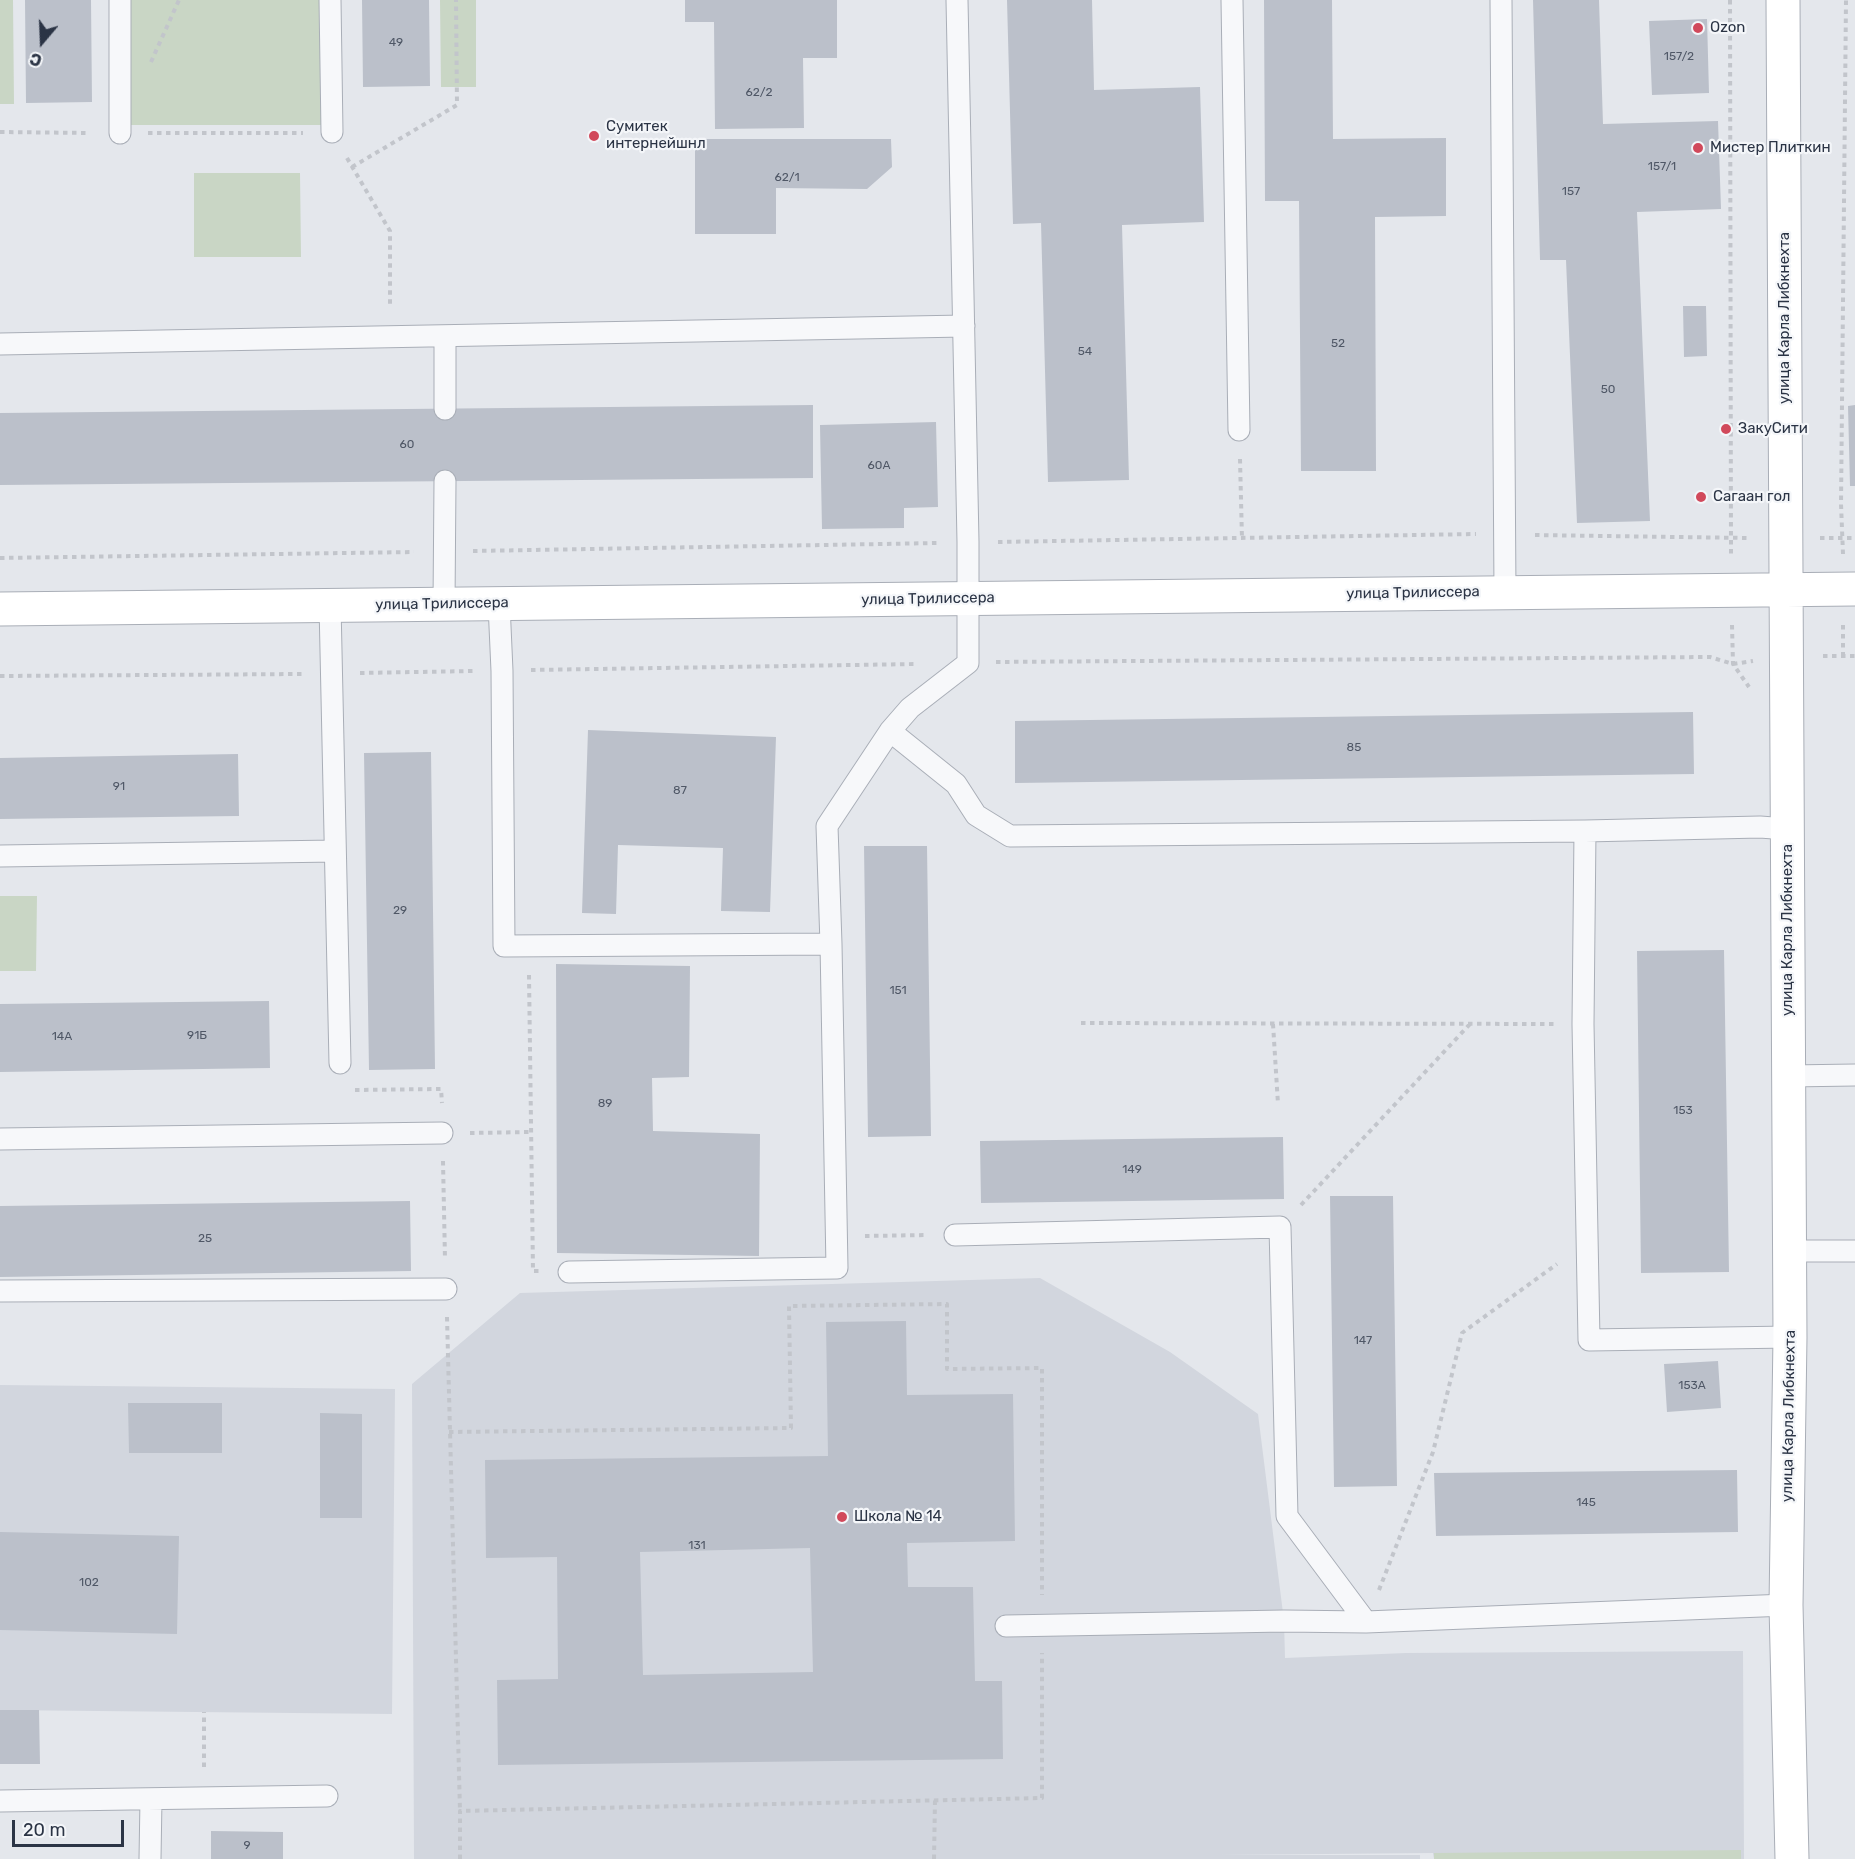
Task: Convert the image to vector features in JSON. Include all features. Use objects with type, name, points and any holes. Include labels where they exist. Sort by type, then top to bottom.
[{"type":"street","name":"улица Карла Либкнехта","points":[[1783,0],[1790,1251],[1786,1605],[1792,1859]]},
{"type":"street","name":"улица Трилиссера","points":[[0,609],[1855,589]]},
{"type":"lane","points":[[120,0],[120,133]]},
{"type":"lane","points":[[330,0],[332,132]]},
{"type":"lane","points":[[569,1272],[838,1275],[827,826],[890,731],[910,708],[968,663],[969,599],[957,0]]},
{"type":"lane","points":[[1232,0],[1239,430]]},
{"type":"lane","points":[[1501,0],[1505,591]]},
{"type":"lane","points":[[0,345],[964,326]]},
{"type":"lane","points":[[445,336],[445,409]]},
{"type":"lane","points":[[444,604],[445,481]]},
{"type":"lane","points":[[499,604],[502,671],[504,946],[831,944]]},
{"type":"lane","points":[[330,605],[340,1063]]},
{"type":"lane","points":[[890,731],[956,784],[976,815],[1010,836],[1585,831],[1761,827],[1787,829]]},
{"type":"lane","points":[[1585,831],[1583,1024],[1589,1340],[1790,1337]]},
{"type":"lane","points":[[0,856],[335,851]]},
{"type":"lane","points":[[1789,1076],[1855,1075]]},
{"type":"lane","points":[[0,1139],[442,1133]]},
{"type":"lane","points":[[955,1235],[1280,1227],[1287,1516],[1366,1622]]},
{"type":"lane","points":[[1790,1251],[1855,1251]]},
{"type":"lane","points":[[0,1291],[446,1289]]},
{"type":"lane","points":[[1006,1626],[1284,1621],[1366,1622],[1786,1605]]},
{"type":"lane","points":[[0,1801],[327,1796]]},
{"type":"lane","points":[[150,1859],[151,1799]]},
{"type":"path","points":[[352,167],[457,105],[456,0]]},
{"type":"path","points":[[1842,538],[1846,0]]},
{"type":"path","points":[[0,132],[332,132],[390,231],[390,337]]},
{"type":"path","points":[[1239,430],[1242,539]]},
{"type":"path","points":[[0,558],[1442,534],[1855,538]]},
{"type":"path","points":[[0,676],[331,674],[968,663],[1710,657]]},
{"type":"path","points":[[529,946],[533,1271],[569,1272]]},
{"type":"path","points":[[1081,1023],[1583,1024]]},
{"type":"path","points":[[1273,1024],[1278,1104]]},
{"type":"path","points":[[1280,1227],[1470,1024]]},
{"type":"path","points":[[340,1063],[348,1090],[441,1089],[460,1859]]},
{"type":"path","points":[[442,1133],[531,1132]]},
{"type":"path","points":[[836,1237],[955,1235]]},
{"type":"path","points":[[1366,1622],[1433,1452],[1462,1333],[1587,1242]]},
{"type":"path","points":[[449,1432],[791,1428],[789,1306],[946,1304],[947,1369],[1042,1368],[1042,1798],[460,1811]]},
{"type":"path","points":[[204,1712],[204,1798]]},
{"type":"path","points":[[934,1859],[935,1800]]},
{"type":"shaded area","name":"Школа № 14","points":[[1040,1278],[1170,1352],[1258,1414],[1284,1621],[1285,1658],[1406,1653],[1743,1651],[1744,1859],[1434,1859],[1433,1853],[1219,1855],[1420,1855],[1420,1859],[414,1859],[412,1384],[520,1293]]},
{"type":"shaded area","points":[[0,1385],[395,1389],[392,1714],[0,1710]]},
{"type":"green space","points":[[0,0],[13,0],[14,104],[0,104]]},
{"type":"green space","points":[[130,0],[321,0],[323,125],[130,125]]},
{"type":"green space","points":[[440,0],[476,0],[476,87],[441,87]]},
{"type":"green space","points":[[194,173],[300,173],[301,257],[194,257]]},
{"type":"green space","points":[[0,896],[37,896],[36,971],[0,971]]},
{"type":"green space","points":[[1741,1850],[1741,1859],[1434,1859],[1434,1853]]},
{"type":"building","points":[[25,0],[91,0],[92,102],[26,103]]},
{"type":"building","points":[[362,0],[429,0],[430,86],[363,87]]},
{"type":"building","points":[[685,0],[837,0],[837,58],[803,58],[804,128],[715,129],[714,22],[685,22]]},
{"type":"building","points":[[1007,0],[1092,0],[1094,90],[1200,87],[1204,222],[1122,225],[1129,480],[1048,482],[1041,223],[1013,224]]},
{"type":"building","points":[[1264,0],[1332,0],[1333,139],[1446,138],[1446,216],[1375,217],[1376,471],[1301,471],[1299,201],[1265,201]]},
{"type":"building","points":[[1533,0],[1599,0],[1603,124],[1718,121],[1721,209],[1637,212],[1650,521],[1577,523],[1566,260],[1540,260]]},
{"type":"building","points":[[1707,19],[1709,93],[1652,95],[1649,21]]},
{"type":"building","points":[[695,139],[891,139],[892,167],[867,189],[776,188],[776,234],[695,234]]},
{"type":"building","points":[[1683,306],[1706,306],[1707,356],[1684,357]]},
{"type":"building","points":[[813,405],[813,478],[0,485],[0,413]]},
{"type":"building","points":[[1855,405],[1855,486],[1850,486],[1848,406]]},
{"type":"building","points":[[936,422],[938,507],[904,508],[904,528],[822,529],[820,425]]},
{"type":"building","points":[[1693,712],[1694,774],[1015,783],[1015,721]]},
{"type":"building","points":[[588,730],[776,737],[770,912],[721,911],[723,848],[618,845],[616,914],[582,913]]},
{"type":"building","points":[[431,752],[435,1069],[369,1070],[364,753]]},
{"type":"building","points":[[238,754],[239,816],[0,819],[0,758]]},
{"type":"building","points":[[864,846],[927,846],[931,1136],[868,1137]]},
{"type":"building","points":[[1724,950],[1729,1272],[1641,1273],[1637,951]]},
{"type":"building","points":[[556,964],[690,966],[689,1077],[652,1078],[653,1131],[760,1134],[759,1256],[557,1253]]},
{"type":"building","points":[[269,1001],[270,1068],[0,1072],[0,1004]]},
{"type":"building","points":[[1283,1137],[1284,1199],[981,1203],[980,1141]]},
{"type":"building","points":[[1330,1196],[1393,1196],[1397,1486],[1334,1487]]},
{"type":"building","points":[[410,1201],[411,1271],[0,1277],[0,1206]]},
{"type":"building","points":[[906,1321],[907,1395],[1013,1394],[1015,1541],[907,1543],[908,1587],[973,1587],[975,1681],[1002,1681],[1003,1759],[498,1765],[497,1680],[558,1679],[557,1557],[486,1558],[485,1460],[828,1456],[826,1322]],"holes":[[[810,1548],[813,1672],[643,1675],[640,1552]]]},
{"type":"building","points":[[1718,1361],[1721,1408],[1667,1412],[1664,1364]]},
{"type":"building","points":[[128,1403],[222,1403],[222,1453],[129,1453]]},
{"type":"building","points":[[320,1413],[362,1414],[362,1518],[320,1518]]},
{"type":"building","points":[[1737,1470],[1738,1532],[1436,1536],[1434,1473]]},
{"type":"building","points":[[0,1532],[179,1536],[177,1634],[0,1630]]},
{"type":"building","points":[[0,1710],[39,1710],[40,1764],[0,1764]]},
{"type":"building","points":[[211,1831],[283,1832],[283,1859],[211,1859]]},
{"type":"place","name":"Ozon","points":[[1698,28]]},
{"type":"place","name":"Сумитек интернейшнл","points":[[594,136]]},
{"type":"place","name":"Мистер Плиткин","points":[[1698,148]]},
{"type":"place","name":"ЗакуСити","points":[[1726,429]]},
{"type":"place","name":"Сагаан гол","points":[[1701,497]]},
{"type":"place","name":"Школа № 14","points":[[842,1517]]}]
